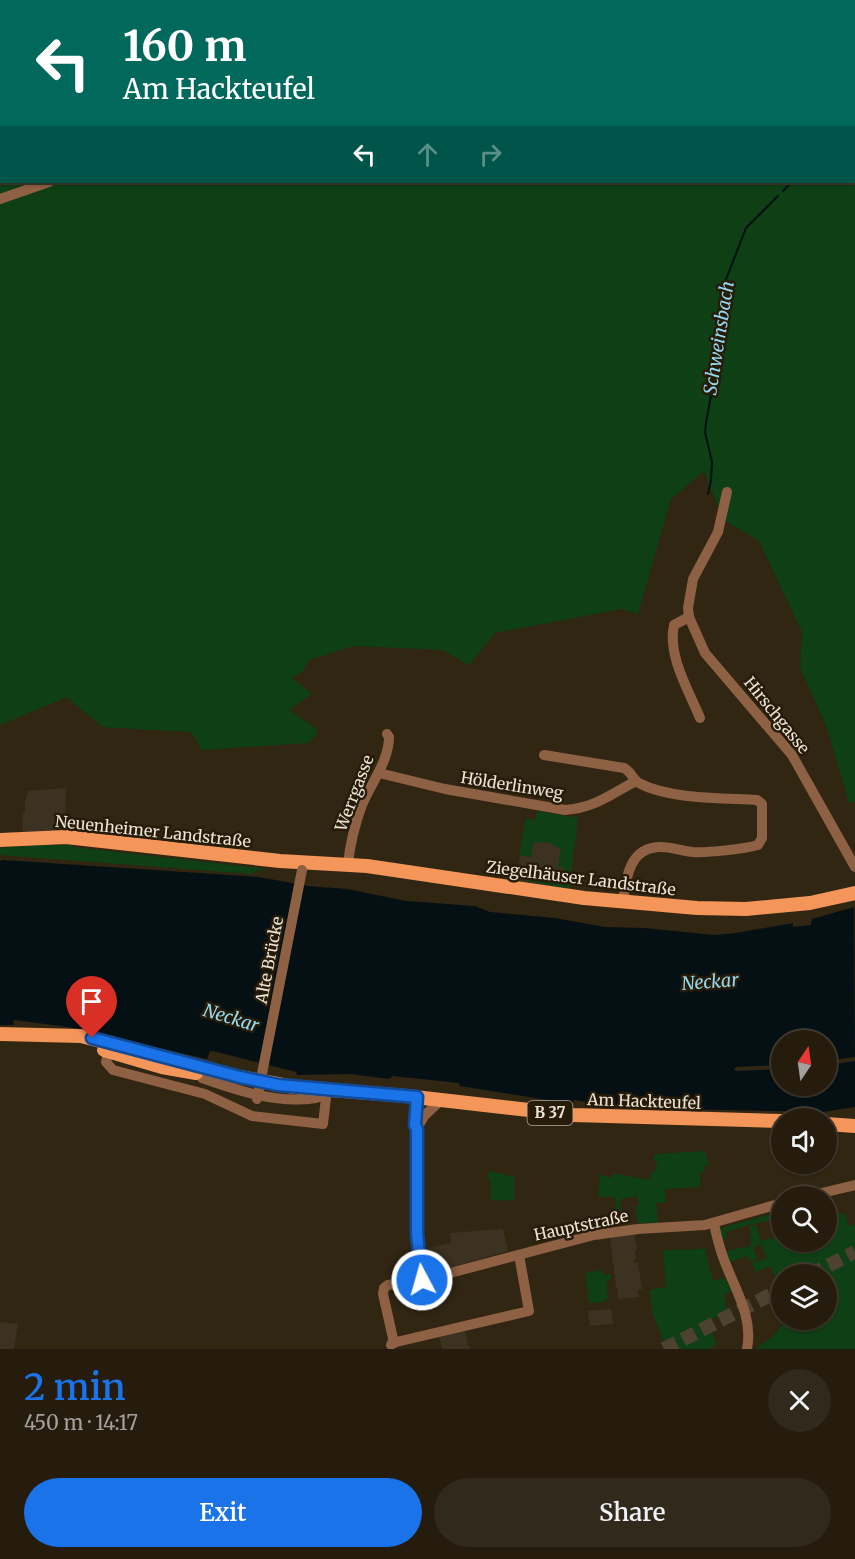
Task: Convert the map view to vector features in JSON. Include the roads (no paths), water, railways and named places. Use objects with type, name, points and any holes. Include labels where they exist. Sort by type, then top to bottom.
[{"type":"main road","name":"Neuenheimer Landstraße","points":[[0,840],[66,837],[303,866]]},
{"type":"main road","name":"Ziegelhäuser Landstraße","points":[[303,866],[348,864],[383,867],[623,902],[746,909],[810,903],[855,893]]},
{"type":"main road","name":"B 37","points":[[0,1034],[53,1035],[240,1077]]},
{"type":"main road","name":"B 37","points":[[110,1047],[162,1067],[199,1074],[240,1077]]},
{"type":"main road","name":"Am Hackteufel","points":[[240,1077],[286,1086],[417,1097],[573,1115],[771,1121]]},
{"type":"main road","points":[[837,1121],[855,1119]]},
{"type":"main road","points":[[837,1124],[855,1126]]},
{"type":"street","points":[[0,199],[46,183]]},
{"type":"street","name":"Hirschgasse","points":[[727,492],[716,536],[693,579],[688,608],[689,617],[702,648],[710,659],[792,754],[855,867]]},
{"type":"street","points":[[689,617],[674,625],[674,642],[679,667],[699,718]]},
{"type":"street","name":"Werrgasse","points":[[348,864],[352,837],[363,804],[379,773],[390,739],[387,734]]},
{"type":"street","points":[[544,755],[620,767],[630,771],[636,781],[642,785],[673,793],[759,800],[762,804],[761,842],[755,846],[699,852],[660,847],[642,852],[633,861],[627,874],[623,902]]},
{"type":"street","name":"Hölderlinweg","points":[[379,773],[445,789],[565,810],[597,804],[636,781]]},
{"type":"street","name":"Alte Brücke","points":[[254,1107],[303,866]]},
{"type":"street","points":[[110,1047],[106,1063],[113,1070],[205,1094],[238,1110],[254,1107],[323,1124],[327,1089]]},
{"type":"street","points":[[199,1074],[204,1078],[249,1093],[280,1099],[318,1098],[327,1089]]},
{"type":"street","points":[[417,1097],[415,1125],[417,1129],[417,1234],[422,1280]]},
{"type":"street","points":[[417,1129],[425,1115],[441,1100]]},
{"type":"street","points":[[837,1189],[855,1185]]},
{"type":"street","name":"Hauptstraße","points":[[392,1345],[383,1294],[384,1288],[388,1285],[422,1280],[607,1233],[714,1224],[771,1206]]},
{"type":"street","points":[[714,1224],[720,1251],[746,1315],[749,1330],[747,1349]]},
{"type":"street","points":[[392,1345],[529,1311],[519,1255]]},
{"type":"water","name":"Neckar","points":[[0,861],[259,877],[308,886],[347,889],[406,901],[475,906],[490,912],[555,918],[605,927],[644,928],[714,935],[793,923],[793,927],[811,925],[812,919],[854,907],[855,1057],[837,1060],[837,1030],[771,1030],[771,1065],[734,1069],[736,1071],[771,1069],[771,1096],[837,1096],[837,1064],[855,1061],[855,1107],[837,1110],[837,1108],[771,1108],[771,1111],[627,1108],[574,1100],[573,1104],[460,1086],[459,1083],[393,1076],[389,1079],[350,1074],[297,1075],[296,1072],[213,1051],[210,1051],[207,1059],[68,1027],[14,1020],[13,1025],[0,1025]]},
{"type":"waterway","points":[[783,191],[791,183]]},
{"type":"waterway","name":"Schweinsbach","points":[[723,287],[746,228],[778,196]]},
{"type":"waterway","name":"Schweinsbach","points":[[708,494],[712,462],[705,432],[720,307]]},
{"type":"tunnel","points":[[832,1264],[855,1252]]},
{"type":"tunnel","points":[[664,1349],[771,1295]]}]
